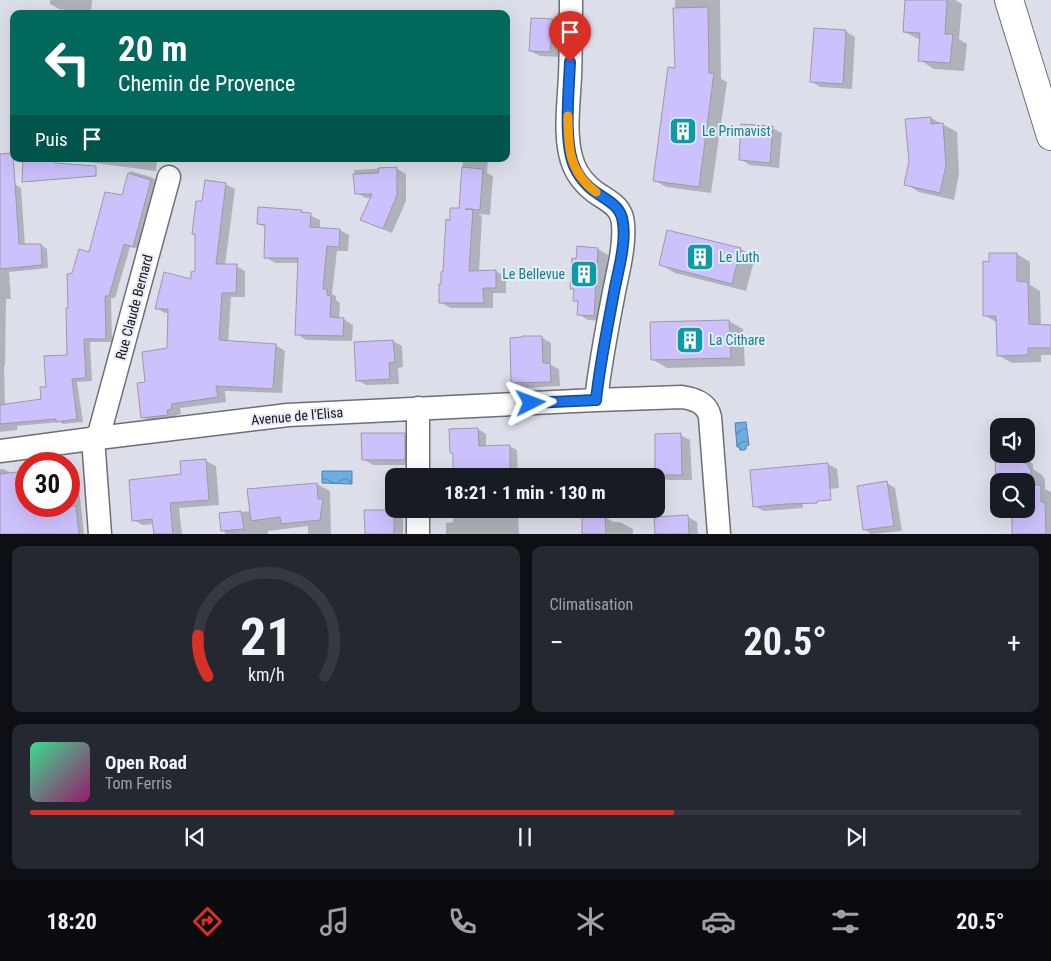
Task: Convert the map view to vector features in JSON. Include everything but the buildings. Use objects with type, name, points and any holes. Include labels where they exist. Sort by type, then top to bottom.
[{"type":"street","points":[[571,0],[568,117],[570,154],[580,178],[617,207],[623,224],[621,257],[596,400]]},
{"type":"street","points":[[1009,0],[1051,136]]},
{"type":"street","name":"Rue Claude Bernard","points":[[100,534],[96,438],[169,177]]},
{"type":"street","name":"Avenue de l'Elisa","points":[[0,452],[96,438],[288,415],[682,397],[694,400],[705,406],[709,411],[719,534]]},
{"type":"street","points":[[418,408],[418,468]]},
{"type":"street","points":[[418,518],[418,534]]},
{"type":"water","points":[[746,422],[749,445],[746,446],[746,449],[740,450],[737,447],[735,423]]},
{"type":"water","points":[[322,471],[352,471],[352,484],[322,483]]},
{"type":"slow traffic","points":[[568,116],[568,140],[574,166],[580,178],[596,192]]},
{"type":"place","name":"Le Primavist","points":[[683,131]]},
{"type":"place","name":"Le Luth","points":[[700,257]]},
{"type":"place","name":"Le Bellevue","points":[[584,274]]},
{"type":"place","name":"La Cithare","points":[[690,340]]},
{"type":"route","points":[[531,403],[596,400],[621,257],[623,236],[621,214],[612,202],[597,193],[580,178],[570,154],[568,140],[570,62]]}]
